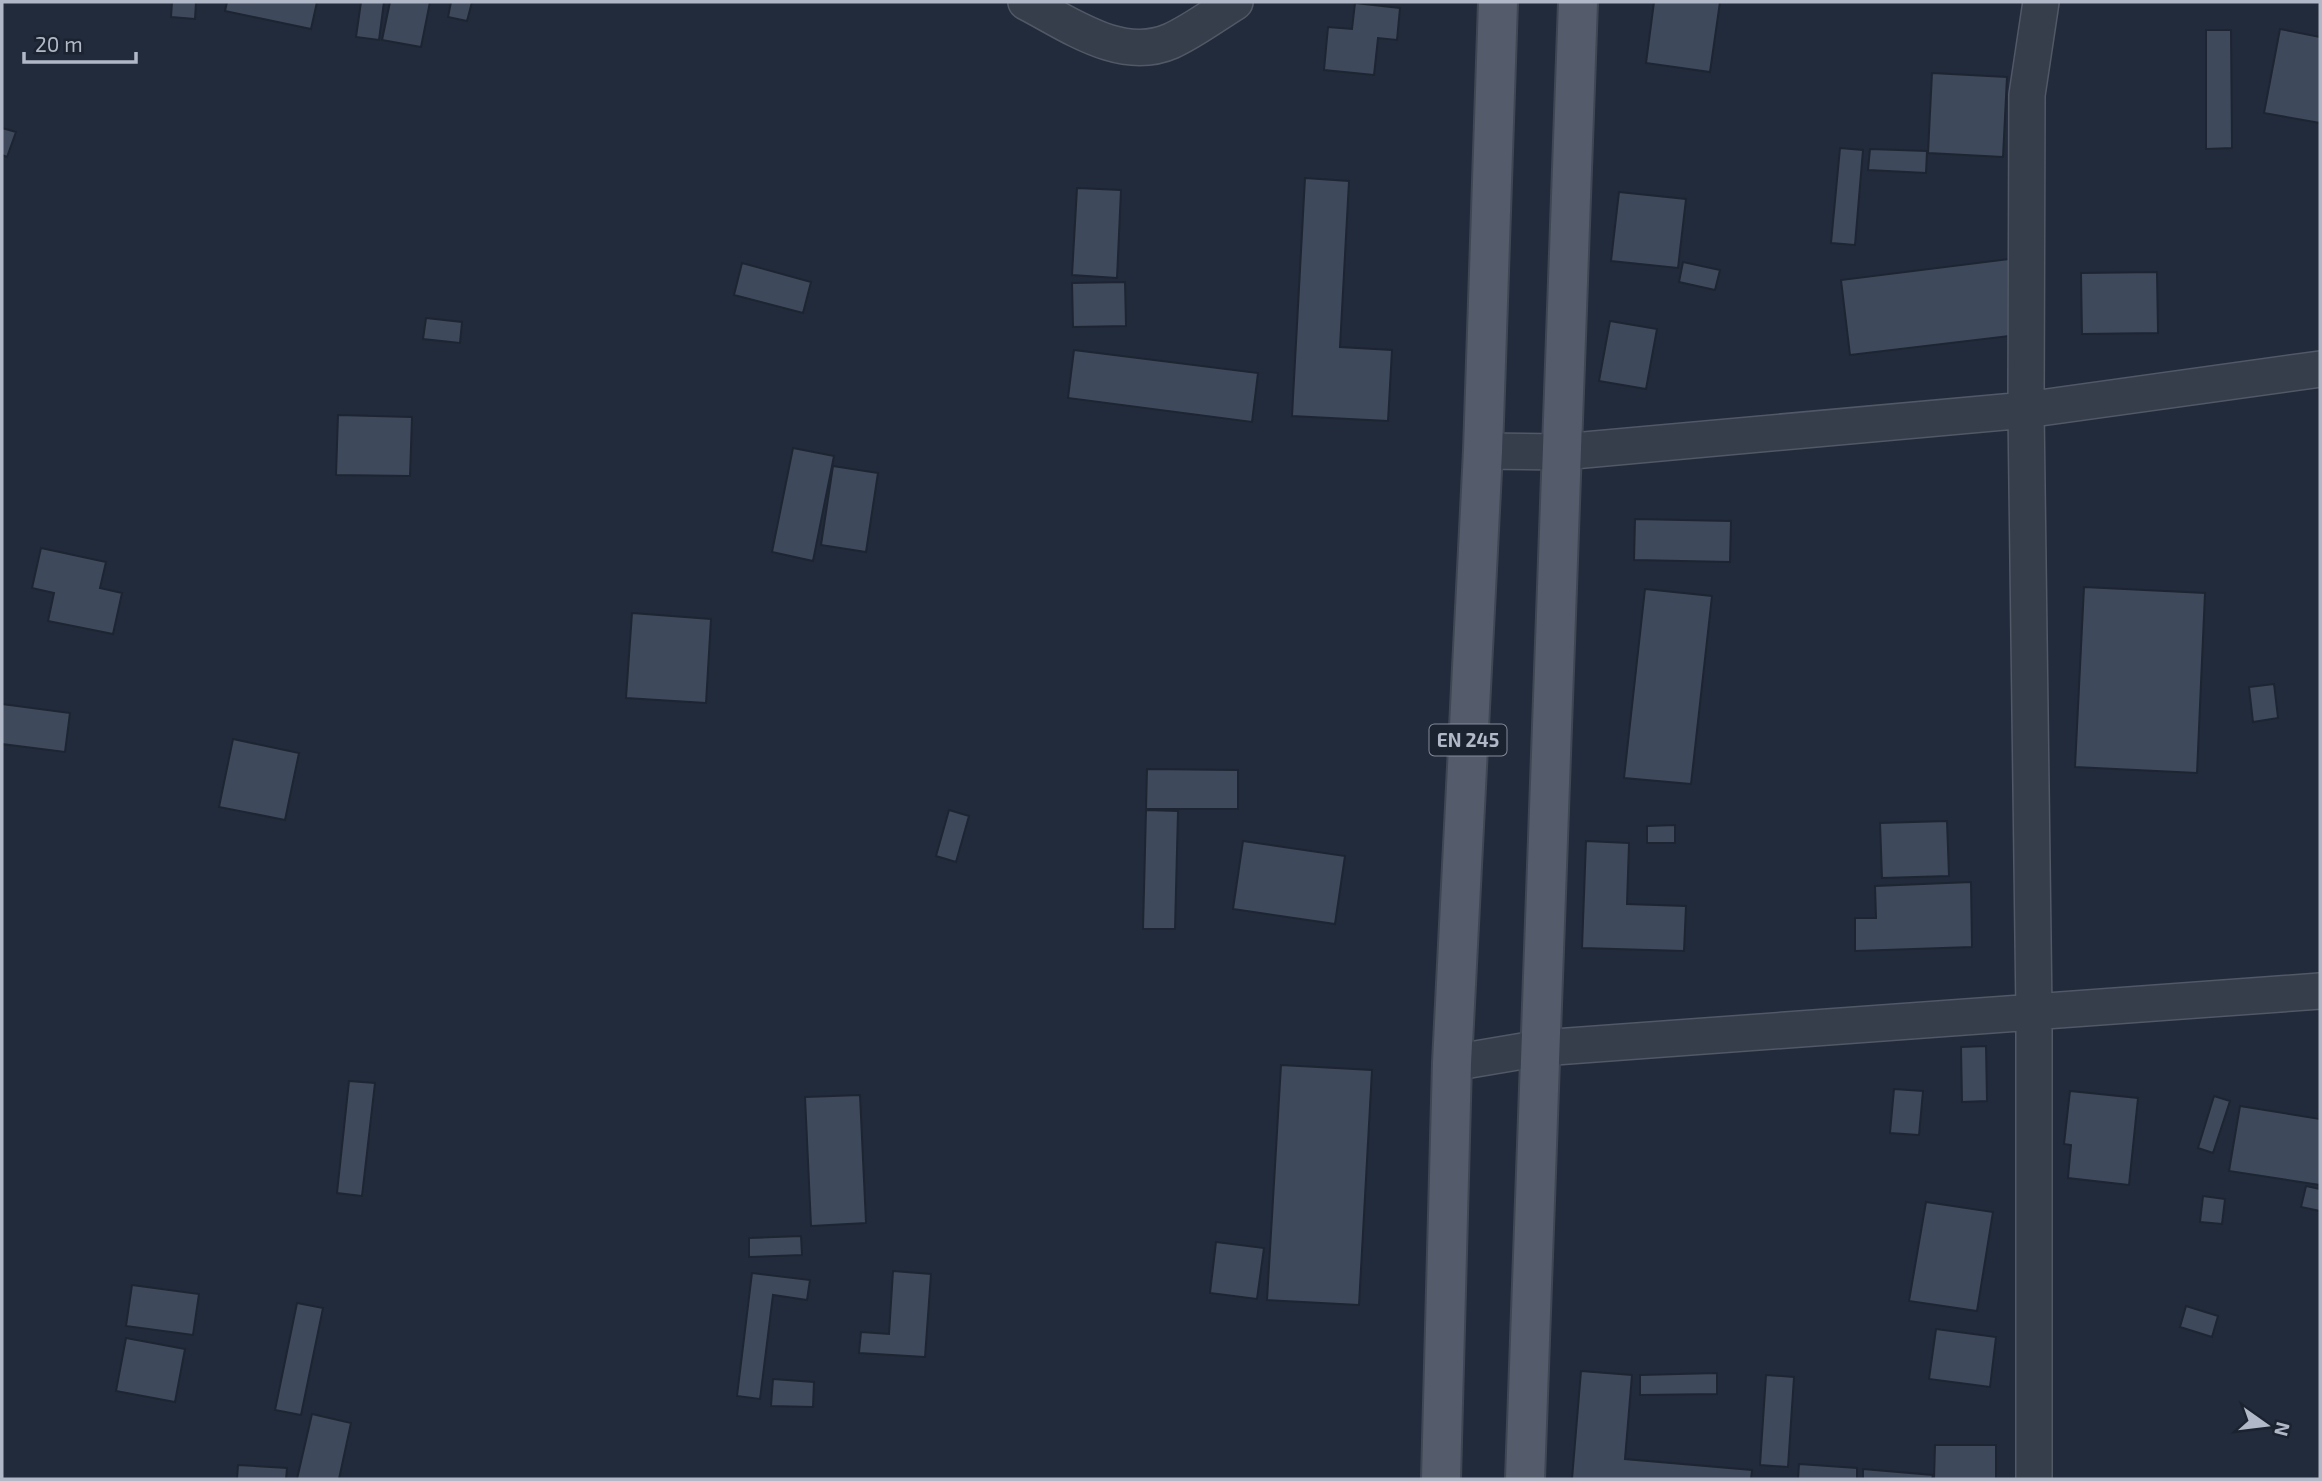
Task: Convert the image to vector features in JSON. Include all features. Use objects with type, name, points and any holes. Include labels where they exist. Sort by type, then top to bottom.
[{"type":"main road","name":"EN 245","points":[[1441,1479],[1452,1063],[1483,451],[1498,2]]},
{"type":"main road","points":[[1525,1479],[1578,2]]},
{"type":"street","points":[[1026,2],[1112,45],[1129,49],[1170,41],[1236,2]]},
{"type":"street","points":[[2034,1479],[2034,1013],[2026,410],[2027,95],[2041,2]]},
{"type":"street","points":[[1483,451],[1562,452],[2026,410],[2320,369]]},
{"type":"street","points":[[1452,1063],[1541,1048],[2320,991]]},
{"type":"building","points":[[172,2],[196,2],[195,19],[171,17]]},
{"type":"building","points":[[227,2],[317,2],[311,29],[225,11]]},
{"type":"building","points":[[361,2],[384,2],[379,40],[356,37]]},
{"type":"building","points":[[390,2],[430,2],[421,47],[382,40]]},
{"type":"building","points":[[451,2],[472,2],[467,21],[448,17]]},
{"type":"building","points":[[1654,2],[1720,2],[1710,72],[1646,63]]},
{"type":"building","points":[[1355,3],[1400,8],[1397,40],[1378,38],[1374,75],[1324,70],[1328,27],[1352,29]]},
{"type":"building","points":[[2280,29],[2320,37],[2320,123],[2264,113]]},
{"type":"building","points":[[2206,30],[2231,30],[2232,148],[2206,149]]},
{"type":"building","points":[[1932,73],[2007,77],[2003,157],[1928,153]]},
{"type":"building","points":[[2,128],[16,132],[7,157],[2,155]]},
{"type":"building","points":[[1840,148],[1863,150],[1855,245],[1831,243]]},
{"type":"building","points":[[1870,149],[1927,151],[1926,173],[1868,170]]},
{"type":"building","points":[[1305,178],[1349,181],[1340,347],[1392,350],[1388,421],[1292,416]]},
{"type":"building","points":[[1077,188],[1121,190],[1117,278],[1072,275]]},
{"type":"building","points":[[1619,192],[1686,199],[1678,268],[1611,261]]},
{"type":"building","points":[[2009,259],[2018,335],[1850,355],[1841,280]]},
{"type":"building","points":[[1683,262],[1720,270],[1715,290],[1679,282]]},
{"type":"building","points":[[742,263],[811,282],[803,313],[734,295]]},
{"type":"building","points":[[2157,272],[2158,333],[2082,334],[2081,273]]},
{"type":"building","points":[[1125,282],[1126,326],[1073,327],[1072,283]]},
{"type":"building","points":[[426,318],[462,322],[460,343],[423,339]]},
{"type":"building","points":[[1610,321],[1657,329],[1646,389],[1599,381]]},
{"type":"building","points":[[1074,350],[1258,373],[1252,422],[1068,398]]},
{"type":"building","points":[[338,415],[412,417],[410,476],[336,475]]},
{"type":"building","points":[[793,448],[834,456],[813,561],[772,552]]},
{"type":"building","points":[[833,466],[878,473],[866,552],[821,545]]},
{"type":"building","points":[[1635,519],[1731,521],[1730,562],[1634,560]]},
{"type":"building","points":[[41,548],[106,562],[100,588],[122,593],[113,634],[48,621],[54,593],[32,588]]},
{"type":"building","points":[[2084,587],[2205,593],[2197,773],[2075,767]]},
{"type":"building","points":[[1645,589],[1712,596],[1691,784],[1624,778]]},
{"type":"building","points":[[632,613],[711,619],[706,703],[626,698]]},
{"type":"building","points":[[2274,684],[2278,718],[2253,722],[2249,687]]},
{"type":"building","points":[[2,704],[70,713],[65,752],[2,744]]},
{"type":"building","points":[[233,739],[299,753],[285,820],[219,807]]},
{"type":"building","points":[[1147,769],[1238,770],[1238,809],[1146,809]]},
{"type":"building","points":[[949,810],[969,816],[956,862],[936,856]]},
{"type":"building","points":[[1146,810],[1178,811],[1175,929],[1143,929]]},
{"type":"building","points":[[1947,821],[1949,876],[1882,878],[1880,823]]},
{"type":"building","points":[[1675,825],[1675,843],[1647,843],[1647,826]]},
{"type":"building","points":[[1243,841],[1345,856],[1335,924],[1233,909]]},
{"type":"building","points":[[1586,841],[1629,843],[1627,904],[1686,906],[1684,951],[1582,948]]},
{"type":"building","points":[[1971,882],[1972,947],[1855,951],[1855,918],[1876,918],[1875,886]]},
{"type":"building","points":[[1986,1046],[1987,1101],[1962,1102],[1961,1047]]},
{"type":"building","points":[[1281,1065],[1372,1070],[1359,1305],[1267,1300]]},
{"type":"building","points":[[349,1081],[375,1083],[362,1196],[337,1193]]},
{"type":"building","points":[[1894,1089],[1923,1091],[1919,1135],[1890,1133]]},
{"type":"building","points":[[2070,1091],[2138,1098],[2129,1185],[2068,1178],[2071,1145],[2064,1144]]},
{"type":"building","points":[[860,1095],[866,1223],[811,1226],[805,1097]]},
{"type":"building","points":[[2214,1096],[2230,1101],[2213,1153],[2198,1148]]},
{"type":"building","points":[[2240,1106],[2320,1119],[2320,1185],[2229,1171]]},
{"type":"building","points":[[2306,1186],[2320,1189],[2320,1211],[2301,1207]]},
{"type":"building","points":[[2203,1196],[2225,1199],[2222,1224],[2200,1222]]},
{"type":"building","points":[[1926,1202],[1993,1212],[1977,1311],[1909,1301]]},
{"type":"building","points":[[801,1236],[802,1255],[749,1257],[749,1238]]},
{"type":"building","points":[[1216,1242],[1264,1248],[1257,1299],[1210,1293]]},
{"type":"building","points":[[893,1271],[931,1274],[925,1357],[859,1353],[861,1332],[889,1334]]},
{"type":"building","points":[[752,1273],[810,1280],[807,1300],[773,1295],[760,1399],[737,1396]]},
{"type":"building","points":[[132,1285],[199,1294],[193,1335],[126,1326]]},
{"type":"building","points":[[297,1303],[323,1308],[301,1415],[275,1410]]},
{"type":"building","points":[[2186,1306],[2218,1316],[2212,1337],[2180,1327]]},
{"type":"building","points":[[1936,1329],[1996,1337],[1990,1387],[1929,1379]]},
{"type":"building","points":[[126,1338],[185,1349],[175,1402],[116,1391]]},
{"type":"building","points":[[1581,1371],[1632,1375],[1625,1459],[1752,1470],[1751,1479],[1572,1479]]},
{"type":"building","points":[[1717,1373],[1717,1394],[1640,1395],[1640,1375]]},
{"type":"building","points":[[1766,1375],[1794,1377],[1788,1467],[1760,1465]]},
{"type":"building","points":[[773,1379],[814,1382],[813,1407],[771,1406]]},
{"type":"building","points":[[312,1414],[351,1423],[339,1479],[297,1479]]},
{"type":"building","points":[[1935,1445],[1996,1445],[1996,1479],[1934,1479]]},
{"type":"building","points":[[1799,1464],[1857,1468],[1857,1479],[1798,1479]]},
{"type":"building","points":[[238,1465],[287,1468],[286,1479],[237,1479]]},
{"type":"building","points":[[1863,1469],[1933,1475],[1932,1479],[1863,1479]]}]
